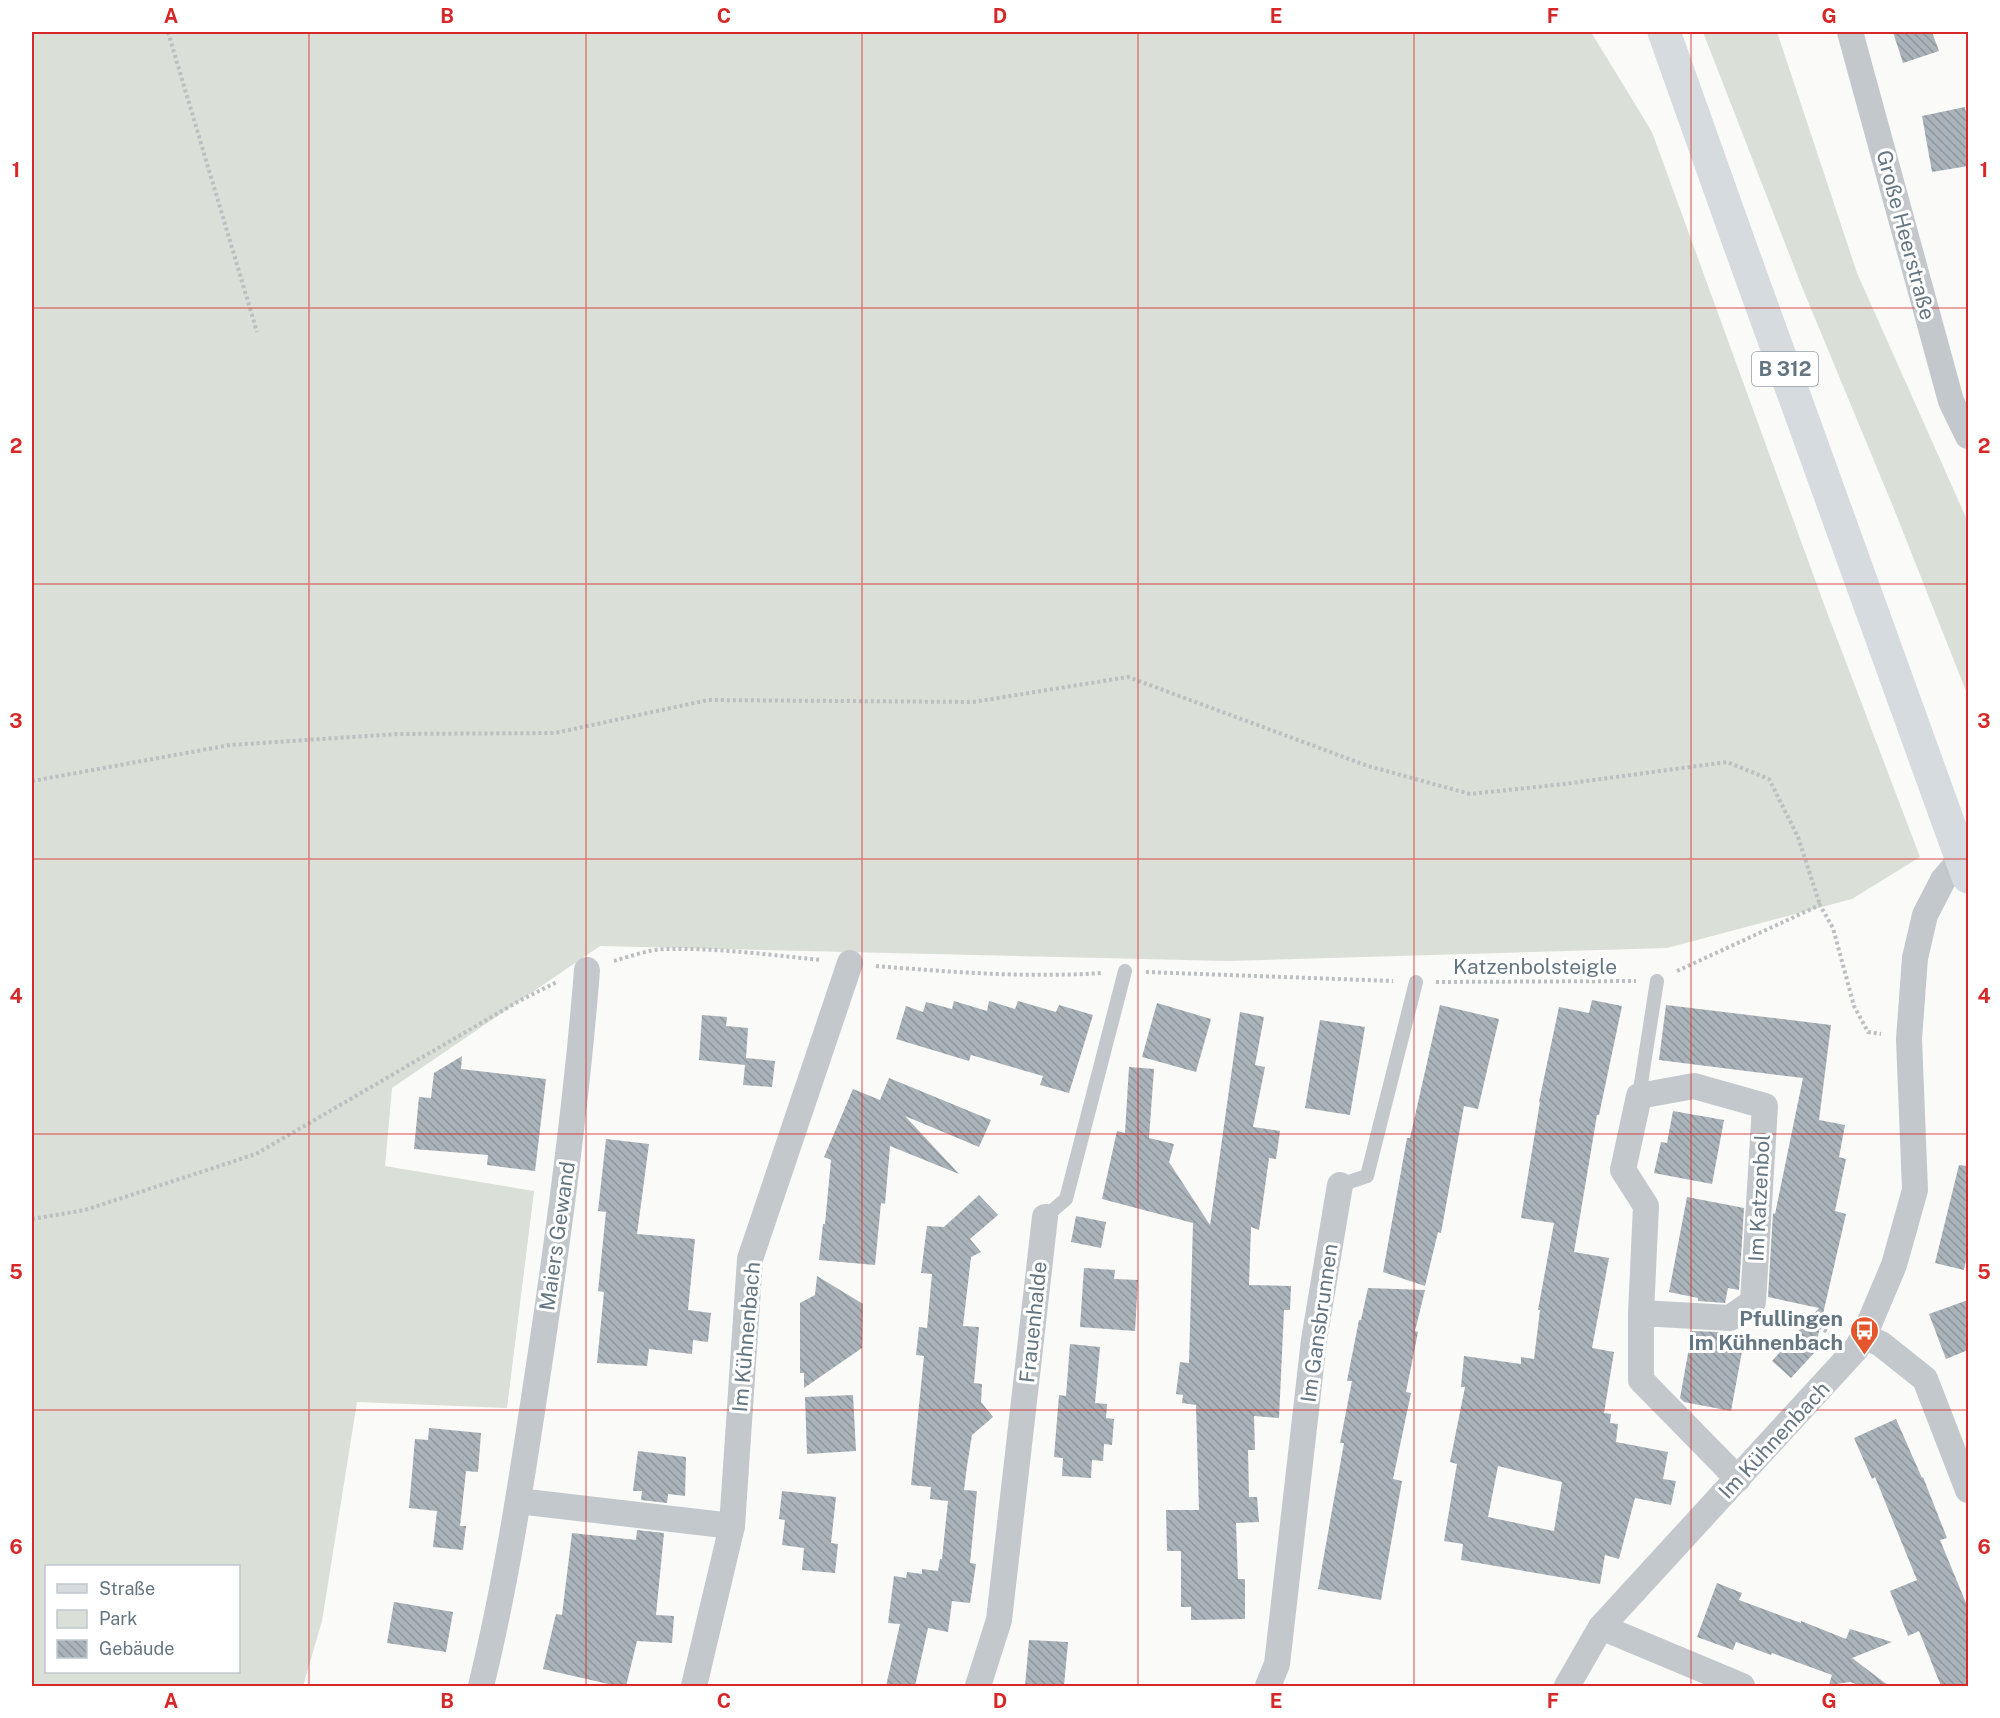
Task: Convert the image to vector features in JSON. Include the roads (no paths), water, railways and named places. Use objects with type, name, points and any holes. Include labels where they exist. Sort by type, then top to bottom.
[{"type":"main road","name":"B 312","points":[[1664,32],[1968,877]]},
{"type":"street","name":"Große Heerstraße","points":[[1850,32],[1951,401],[1968,436]]},
{"type":"street","name":"Im Kühnenbach","points":[[1567,1686],[1601,1628],[1860,1343],[1894,1265],[1915,1190],[1909,1039],[1915,958],[1925,915],[1943,880],[1968,851]]},
{"type":"street","name":"Im Kühnenbach","points":[[694,1686],[732,1526],[750,1259],[850,963]]},
{"type":"street","name":"Maiers Gewand","points":[[481,1686],[507,1566],[518,1501],[565,1186],[580,1058],[587,970]]},
{"type":"street","name":"Im Katzenbol","points":[[1639,1096],[1694,1086],[1765,1106],[1753,1302],[1730,1318],[1641,1313]]},
{"type":"street","points":[[1639,1096],[1623,1170],[1646,1206],[1641,1313],[1641,1380],[1738,1479]]},
{"type":"street","name":"Im Gansbrunnen","points":[[1268,1686],[1277,1664],[1314,1340],[1341,1185]]},
{"type":"street","name":"Frauenhalde","points":[[978,1686],[999,1620],[1045,1217]]},
{"type":"street","points":[[1860,1343],[1881,1344],[1925,1379],[1968,1490]]},
{"type":"street","points":[[518,1501],[732,1526]]},
{"type":"street","points":[[1601,1628],[1742,1686]]},
{"type":"lane","name":"Frauenhalde","points":[[1045,1217],[1066,1199],[1125,971]]},
{"type":"lane","points":[[1639,1096],[1657,981]]},
{"type":"lane","name":"Im Gansbrunnen","points":[[1341,1185],[1367,1176],[1416,982]]},
{"type":"place","name":"Pfullingen Im Kühnenbach","points":[[1864,1356]]}]
